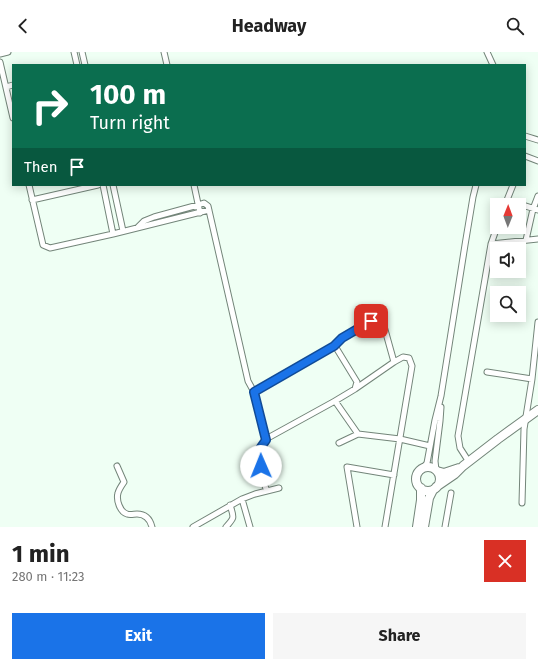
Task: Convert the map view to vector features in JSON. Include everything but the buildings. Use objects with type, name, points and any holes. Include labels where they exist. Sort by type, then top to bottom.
[{"type":"main road","points":[[466,464],[449,472],[436,471],[429,467],[423,468],[419,471],[416,482],[418,486],[424,490],[428,491],[434,488],[455,474],[498,439],[538,410]]},
{"type":"main road","points":[[424,527],[429,498],[439,480],[439,476],[436,471]]},
{"type":"main road","points":[[417,527],[421,500],[421,488]]},
{"type":"street","points":[[0,54],[8,52]]},
{"type":"street","points":[[74,52],[77,64]]},
{"type":"street","points":[[82,52],[85,64]]},
{"type":"street","points":[[164,52],[166,64]]},
{"type":"street","points":[[487,52],[493,64]]},
{"type":"street","points":[[0,62],[12,114]]},
{"type":"street","points":[[6,87],[12,85]]},
{"type":"street","points":[[526,136],[538,140]]},
{"type":"street","points":[[526,156],[538,161]]},
{"type":"street","points":[[29,186],[43,245],[50,248],[209,210]]},
{"type":"street","points":[[65,186],[67,192]]},
{"type":"street","points":[[32,200],[94,186]]},
{"type":"street","points":[[103,186],[113,234]]},
{"type":"street","points":[[113,186],[123,231]]},
{"type":"street","points":[[194,186],[200,213]]},
{"type":"street","points":[[423,468],[427,463],[441,396],[476,186]]},
{"type":"street","points":[[508,198],[513,186]]},
{"type":"street","points":[[526,240],[538,196]]},
{"type":"street","points":[[138,227],[144,221],[198,205],[206,204],[208,206],[248,381],[254,392],[266,440]]},
{"type":"street","points":[[508,242],[538,239]]},
{"type":"street","points":[[466,464],[460,448],[458,436],[490,250]]},
{"type":"street","points":[[254,392],[334,346],[342,338],[382,315],[394,362]]},
{"type":"street","points":[[522,503],[524,429],[537,342],[538,322]]},
{"type":"street","points":[[334,346],[357,382],[355,389]]},
{"type":"street","points":[[267,491],[263,481],[259,450],[266,440],[355,389],[403,356],[409,358],[412,366],[386,527]]},
{"type":"street","points":[[487,372],[532,379]]},
{"type":"street","points":[[436,471],[435,461],[440,421],[441,396]]},
{"type":"street","points":[[335,401],[358,434]]},
{"type":"street","points":[[339,443],[358,434],[400,439],[430,446]]},
{"type":"street","points":[[117,466],[124,482],[118,493],[118,502],[121,510],[126,514],[138,514],[145,516],[150,521],[152,527]]},
{"type":"street","points":[[357,527],[347,467],[394,475]]},
{"type":"street","points":[[193,527],[242,499],[254,494],[279,488]]},
{"type":"street","points":[[445,527],[451,493]]},
{"type":"street","points":[[242,499],[250,527]]},
{"type":"street","points":[[226,527],[233,518],[230,506]]},
{"type":"route","points":[[261,466],[259,450],[266,440],[254,392],[334,346],[342,338],[371,321]]}]
